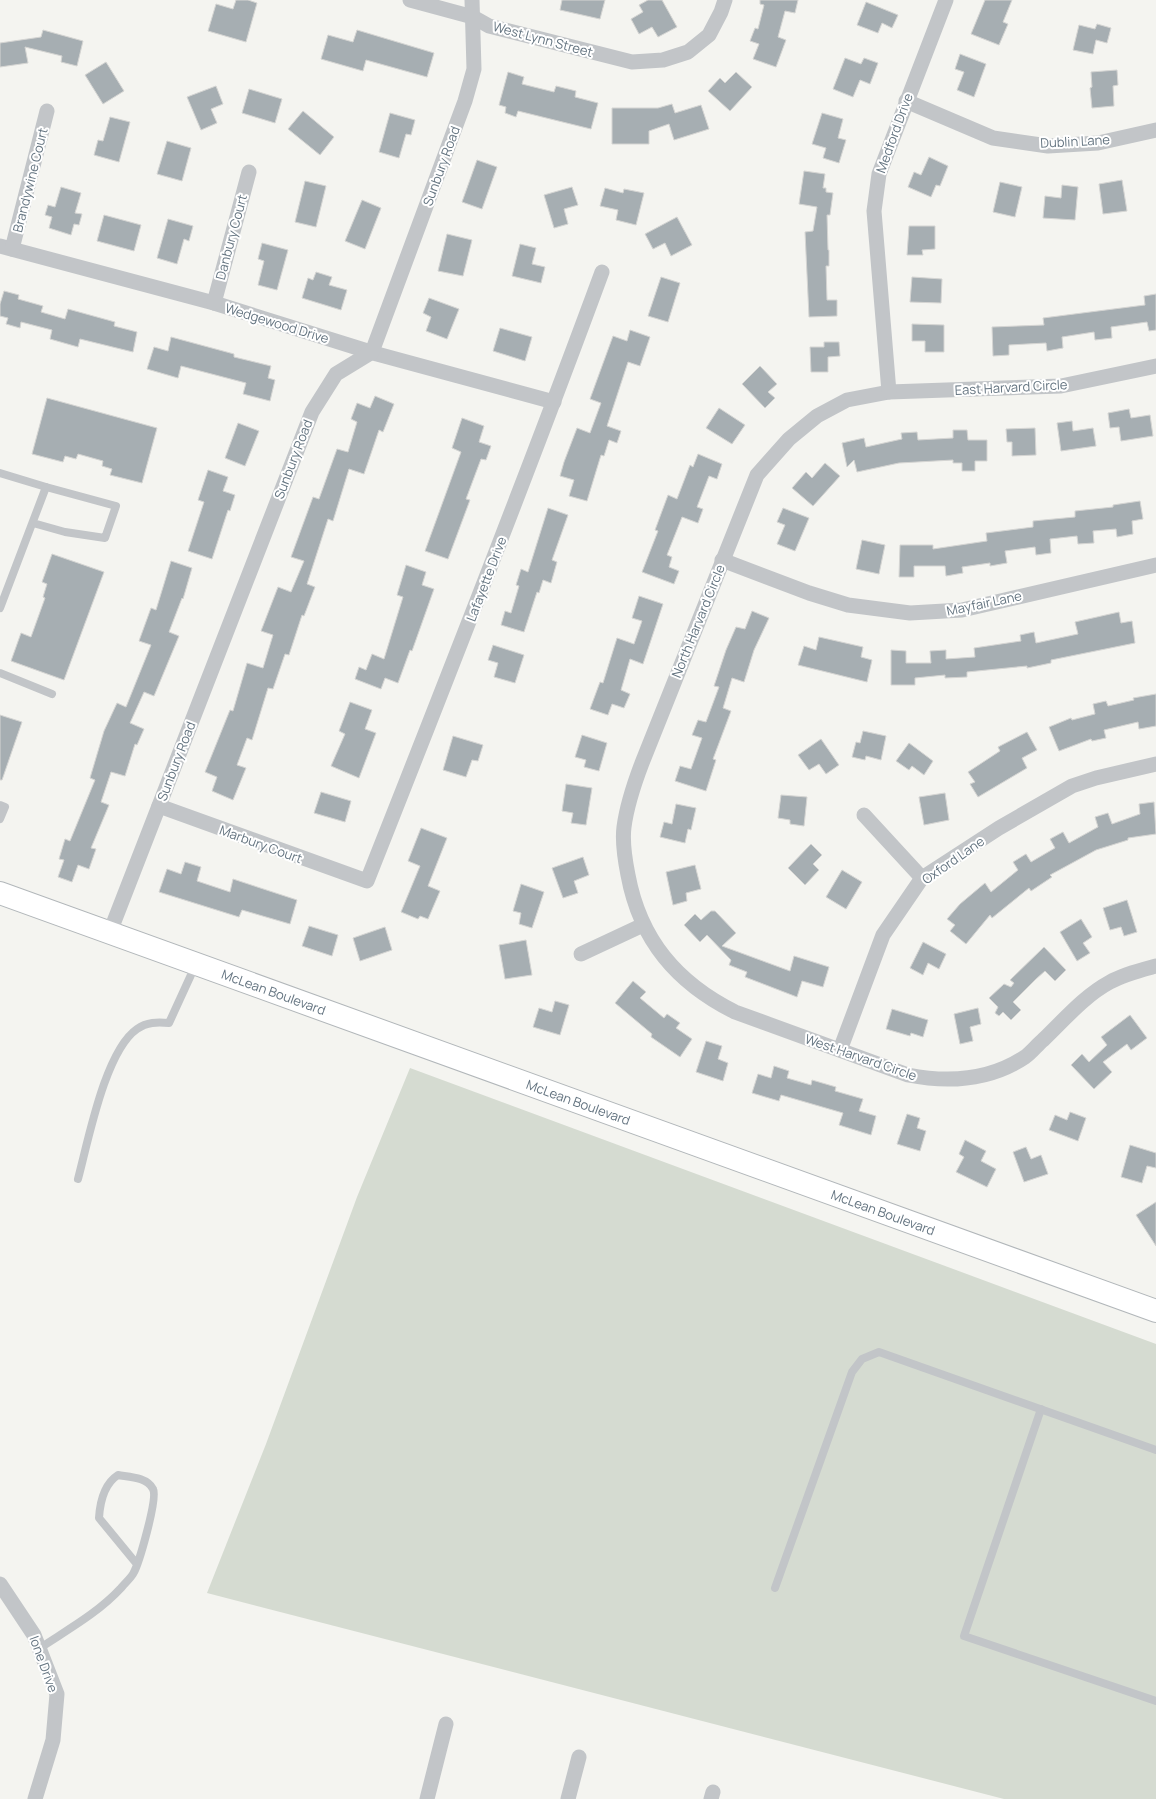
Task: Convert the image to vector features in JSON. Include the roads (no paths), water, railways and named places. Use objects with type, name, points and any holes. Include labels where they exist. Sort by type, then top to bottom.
[{"type":"main road","name":"McLean Boulevard","points":[[0,893],[1156,1311]]},
{"type":"street","name":"West Lynn Street","points":[[410,0],[473,17],[489,26],[632,62],[663,60],[688,52],[709,34],[721,12],[725,0]]},
{"type":"street","name":"Sunbury Road","points":[[110,932],[312,412],[336,374],[372,352],[465,101],[474,68],[472,0]]},
{"type":"street","name":"Medford Drive","points":[[889,392],[874,210],[879,174],[946,0]]},
{"type":"street","name":"Dublin Lane","points":[[906,101],[993,138],[1048,146],[1098,143],[1156,130]]},
{"type":"street","name":"Brandywine Court","points":[[6,247],[47,111]]},
{"type":"street","name":"Danbury Court","points":[[214,303],[249,172]]},
{"type":"street","name":"Wedgewood Drive","points":[[6,247],[214,303],[372,352],[554,402]]},
{"type":"street","name":"Lafayette Drive","points":[[364,881],[366,881],[439,699],[554,402],[602,272]]},
{"type":"street","name":"East Harvard Circle","points":[[889,392],[1061,386],[1156,366]]},
{"type":"street","name":"North Harvard Circle","points":[[643,925],[632,899],[625,861],[624,829],[627,807],[642,762],[757,475],[789,439],[816,416],[847,400],[889,392]]},
{"type":"street","name":"Mayfair Lane","points":[[722,560],[809,593],[848,605],[910,614],[962,610],[1156,565]]},
{"type":"street","name":"Oxford Lane","points":[[840,1050],[883,935],[922,878],[999,828],[1072,786],[1096,778],[1156,764]]},
{"type":"street","name":"Marbury Court","points":[[158,806],[364,881]]},
{"type":"street","points":[[864,815],[922,878]]},
{"type":"street","points":[[581,954],[643,925]]},
{"type":"street","name":"West Harvard Circle","points":[[643,925],[656,948],[672,968],[692,986],[717,1003],[735,1012],[908,1075],[932,1080],[965,1080],[996,1071],[1026,1057],[1082,1003],[1110,982],[1139,970],[1156,966]]},
{"type":"street","name":"Ione Drive","points":[[0,1584],[34,1634],[57,1694],[53,1740],[35,1799]]},
{"type":"street","points":[[427,1799],[446,1724]]},
{"type":"street","points":[[568,1799],[579,1757]]},
{"type":"lane","points":[[0,473],[116,506],[105,538],[64,532],[33,523]]},
{"type":"lane","points":[[0,608],[3,594],[33,523],[46,487]]},
{"type":"lane","points":[[0,673],[52,694]]},
{"type":"lane","points":[[0,805],[5,807],[0,818]]},
{"type":"lane","points":[[78,1179],[99,1102],[109,1072],[118,1052],[128,1038],[144,1025],[154,1022],[169,1023],[196,964]]},
{"type":"lane","points":[[775,1588],[852,1372],[862,1359],[879,1352],[1156,1450]]},
{"type":"lane","points":[[1041,1409],[964,1636],[1156,1701]]},
{"type":"lane","points":[[40,1648],[88,1616],[109,1599],[133,1574],[151,1518],[156,1496],[153,1488],[138,1478],[118,1475],[109,1481],[100,1504],[99,1518],[136,1563]]}]
